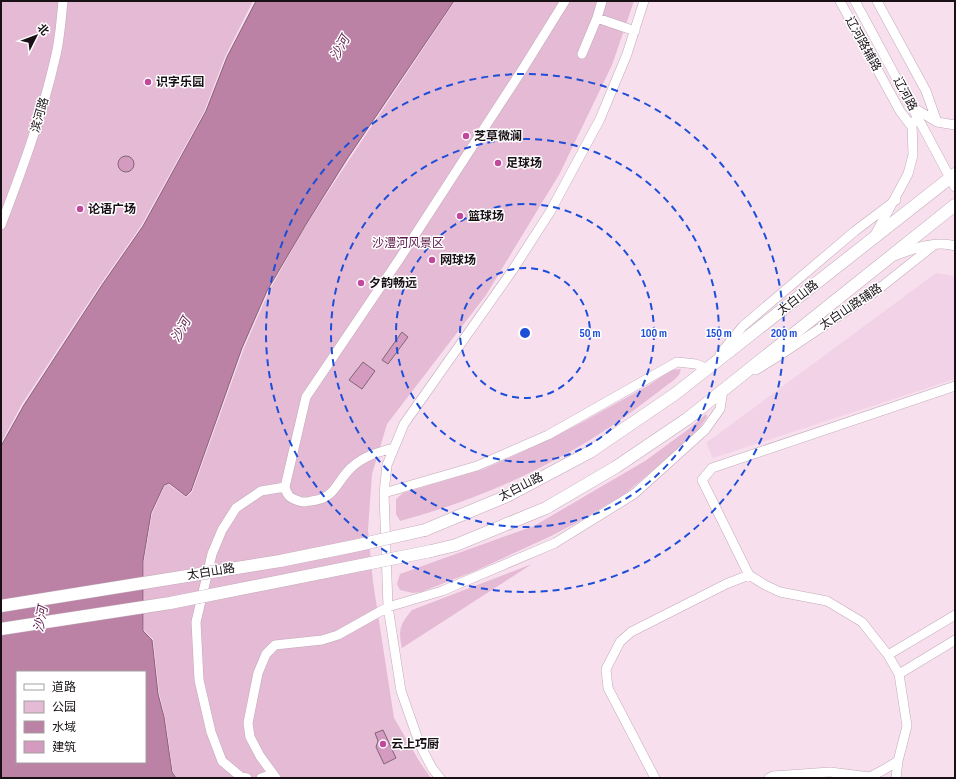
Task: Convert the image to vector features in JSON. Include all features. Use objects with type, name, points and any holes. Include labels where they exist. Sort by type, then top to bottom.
[{"type":"main road","name":"太白山路","points":[[1,606],[280,561],[354,546],[425,530],[507,496],[590,452],[675,394],[872,240],[953,180]]},
{"type":"main road","name":"太白山路","points":[[1,629],[170,603],[431,551],[456,545],[546,508],[616,467],[686,419],[955,205]]},
{"type":"street","name":"滨河路","points":[[1,225],[33,137],[46,94],[56,57],[63,1]]},
{"type":"street","points":[[394,448],[370,455],[351,468],[332,493],[319,500],[302,502],[291,498],[287,494],[285,487],[306,397],[404,252],[565,1]]},
{"type":"street","points":[[582,54],[597,18],[602,1]]},
{"type":"street","points":[[440,778],[432,768],[420,744],[401,691],[388,607],[384,493],[387,465],[404,424],[512,271],[550,212],[600,119],[627,54],[644,1]]},
{"type":"street","name":"辽河路辅路","points":[[840,1],[900,111],[912,127]]},
{"type":"street","name":"辽河路","points":[[855,1],[953,180]]},
{"type":"street","points":[[877,1],[926,91],[937,122]]},
{"type":"street","points":[[597,18],[635,30]]},
{"type":"street","points":[[872,240],[896,200],[908,174],[913,155],[911,105]]},
{"type":"street","points":[[911,105],[937,122],[955,125]]},
{"type":"street","points":[[384,493],[477,466],[548,435],[677,362],[696,364],[708,369],[742,326],[855,231],[896,200]]},
{"type":"street","name":"太白山路辅路","points":[[723,390],[780,355],[876,290],[934,245]]},
{"type":"street","points":[[889,258],[923,246],[955,246]]},
{"type":"street","points":[[896,778],[898,761],[908,726],[899,674],[888,655],[862,622],[828,601],[780,592],[749,575],[702,480],[712,468],[955,386]]},
{"type":"street","points":[[260,778],[274,776],[260,756],[250,737],[248,723],[258,673],[266,654],[276,645],[322,640],[338,635],[388,607],[442,590],[555,543],[634,494],[705,430],[720,409],[723,390]]},
{"type":"street","points":[[247,778],[241,777],[222,761],[211,732],[199,680],[196,622],[212,554],[222,530],[236,508],[260,490],[285,487]]},
{"type":"street","points":[[655,778],[608,688],[606,669],[620,642],[631,632],[726,584],[749,575]]},
{"type":"street","points":[[888,655],[955,615]]},
{"type":"street","points":[[899,674],[955,640]]},
{"type":"street","points":[[769,778],[773,776],[830,772],[871,777],[898,761]]},
{"type":"shaded area","points":[[936,273],[955,276],[955,379],[713,458],[706,443]]},
{"type":"green space","points":[[1,1],[253,1],[225,57],[204,112],[141,226],[100,285],[22,404],[1,443]]},
{"type":"green space","name":"沙澧河风景区","points":[[455,1],[634,1],[612,65],[560,173],[486,295],[387,424],[372,474],[368,530],[373,582],[394,718],[431,778],[177,778],[173,772],[165,717],[159,693],[153,639],[144,631],[144,561],[152,514],[165,485],[168,484],[186,497],[192,492],[244,348],[269,291],[303,230]]},
{"type":"green space","points":[[681,369],[679,375],[674,380],[622,419],[568,453],[522,477],[474,497],[425,514],[400,521],[396,514],[396,499],[403,493],[484,469],[579,424],[649,385],[671,370]]},
{"type":"green space","points":[[706,414],[707,417],[695,434],[625,494],[576,523],[475,571],[421,592],[413,593],[400,590],[397,584],[400,574],[534,526],[645,461],[690,428]]},
{"type":"green space","points":[[532,564],[402,648],[400,636],[401,628],[405,619],[412,610]]},
{"type":"water","name":"沙河","points":[[256,1],[454,1],[347,159],[267,291],[242,348],[191,491],[186,496],[169,483],[164,485],[151,513],[143,561],[143,631],[152,640],[158,694],[164,717],[172,772],[176,778],[1,778],[1,446],[24,405],[102,285],[143,226],[206,111],[227,57]]},
{"type":"building","points":[[126,156],[132,158],[134,164],[132,170],[126,172],[120,170],[118,164],[120,158]]},
{"type":"building","points":[[402,332],[408,337],[388,364],[382,360]]},
{"type":"building","points":[[363,362],[375,371],[362,389],[349,380]]},
{"type":"building","name":"云上巧厨","points":[[383,730],[396,758],[384,764],[376,747],[378,741],[375,733]]},
{"type":"place","name":"识字乐园","points":[[148,82]]},
{"type":"place","name":"芝草微澜","points":[[466,136]]},
{"type":"place","name":"足球场","points":[[498,163]]},
{"type":"place","name":"论语广场","points":[[80,209]]},
{"type":"place","name":"篮球场","points":[[460,216]]},
{"type":"place","name":"网球场","points":[[432,260]]},
{"type":"place","name":"夕韵畅远","points":[[361,283]]},
{"type":"place","name":"云上巧厨","points":[[383,744]]}]
